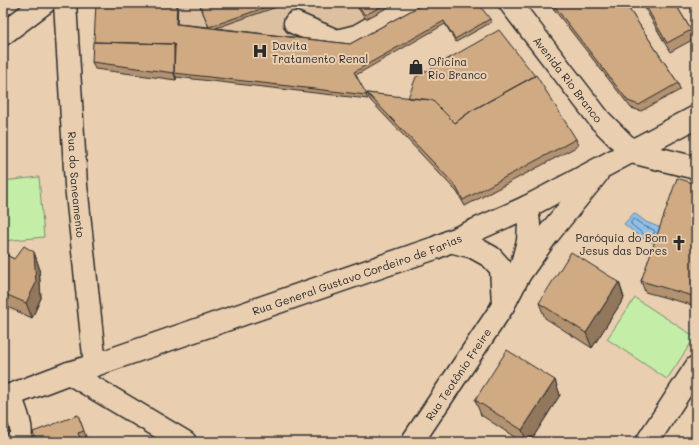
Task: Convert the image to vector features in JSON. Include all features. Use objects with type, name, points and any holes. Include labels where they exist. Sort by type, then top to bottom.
[{"type":"main road","points":[[3,34],[44,3]]},
{"type":"main road","name":"Rua do Saneamento","points":[[65,3],[76,185],[96,365]]},
{"type":"main road","points":[[295,23],[337,41],[357,36],[414,3]]},
{"type":"main road","name":"Avenida Rio Branco","points":[[510,3],[600,120],[632,152]]},
{"type":"main road","name":"Rua General Gustavo Cordeiro de Farias","points":[[6,397],[69,373],[400,260],[450,241],[527,207],[696,117]]},
{"type":"main road","points":[[632,152],[696,168]]},
{"type":"main road","points":[[519,275],[546,237],[602,167]]},
{"type":"main road","name":"Rua Teotônio Freire","points":[[412,442],[502,306],[519,275],[528,241],[529,224],[527,207]]},
{"type":"main road","points":[[450,241],[473,247],[491,257],[501,268],[502,306]]},
{"type":"main road","points":[[647,442],[696,367]]},
{"type":"main road","points":[[69,373],[185,442]]},
{"type":"main road","points":[[6,397],[15,410],[21,432],[20,437],[16,442]]},
{"type":"shaded area","name":"Davita Tratamento Renal","points":[[178,3],[432,3],[343,52],[368,99],[175,77]]},
{"type":"green space","points":[[39,177],[44,237],[3,241],[3,181]]},
{"type":"green space","points":[[635,298],[695,337],[667,379],[607,339]]},
{"type":"water","points":[[634,213],[646,222],[661,228],[654,243],[640,237],[624,224]]},
{"type":"building","points":[[96,3],[177,3],[176,24],[350,44],[425,3],[478,3],[490,19],[455,39],[444,21],[354,72],[367,95],[174,73],[174,44],[94,42]]},
{"type":"building","points":[[199,3],[278,3],[209,27]]},
{"type":"building","points":[[356,3],[388,3],[365,15]]},
{"type":"building","points":[[552,3],[625,3],[678,83],[639,105],[628,101]]},
{"type":"building","points":[[644,3],[675,3],[691,30],[667,43]]},
{"type":"building","points":[[499,30],[535,76],[471,111],[455,123],[432,100],[408,98],[416,77]]},
{"type":"building","points":[[93,42],[174,44],[174,73],[92,62]]},
{"type":"building","points":[[536,75],[576,139],[463,200],[455,185],[367,93],[432,100],[455,123],[471,111]]},
{"type":"building","name":"Paróquia do Bom Jesus das Dores","points":[[677,178],[696,184],[696,297],[641,281]]},
{"type":"building","points":[[24,246],[34,252],[36,283],[26,303],[3,293],[3,253],[14,259]]},
{"type":"building","points":[[571,252],[619,282],[586,333],[539,303]]},
{"type":"building","points":[[507,350],[555,380],[522,430],[475,400]]},
{"type":"building","points":[[78,415],[84,431],[78,433],[82,442],[37,442],[33,432]]},
{"type":"place","name":"Davita Tratamento Renal","points":[[260,51]]},
{"type":"place","name":"Oficina Rio Branco","points":[[416,67]]},
{"type":"place","name":"Paróquia do Bom Jesus das Dores","points":[[679,243]]}]
